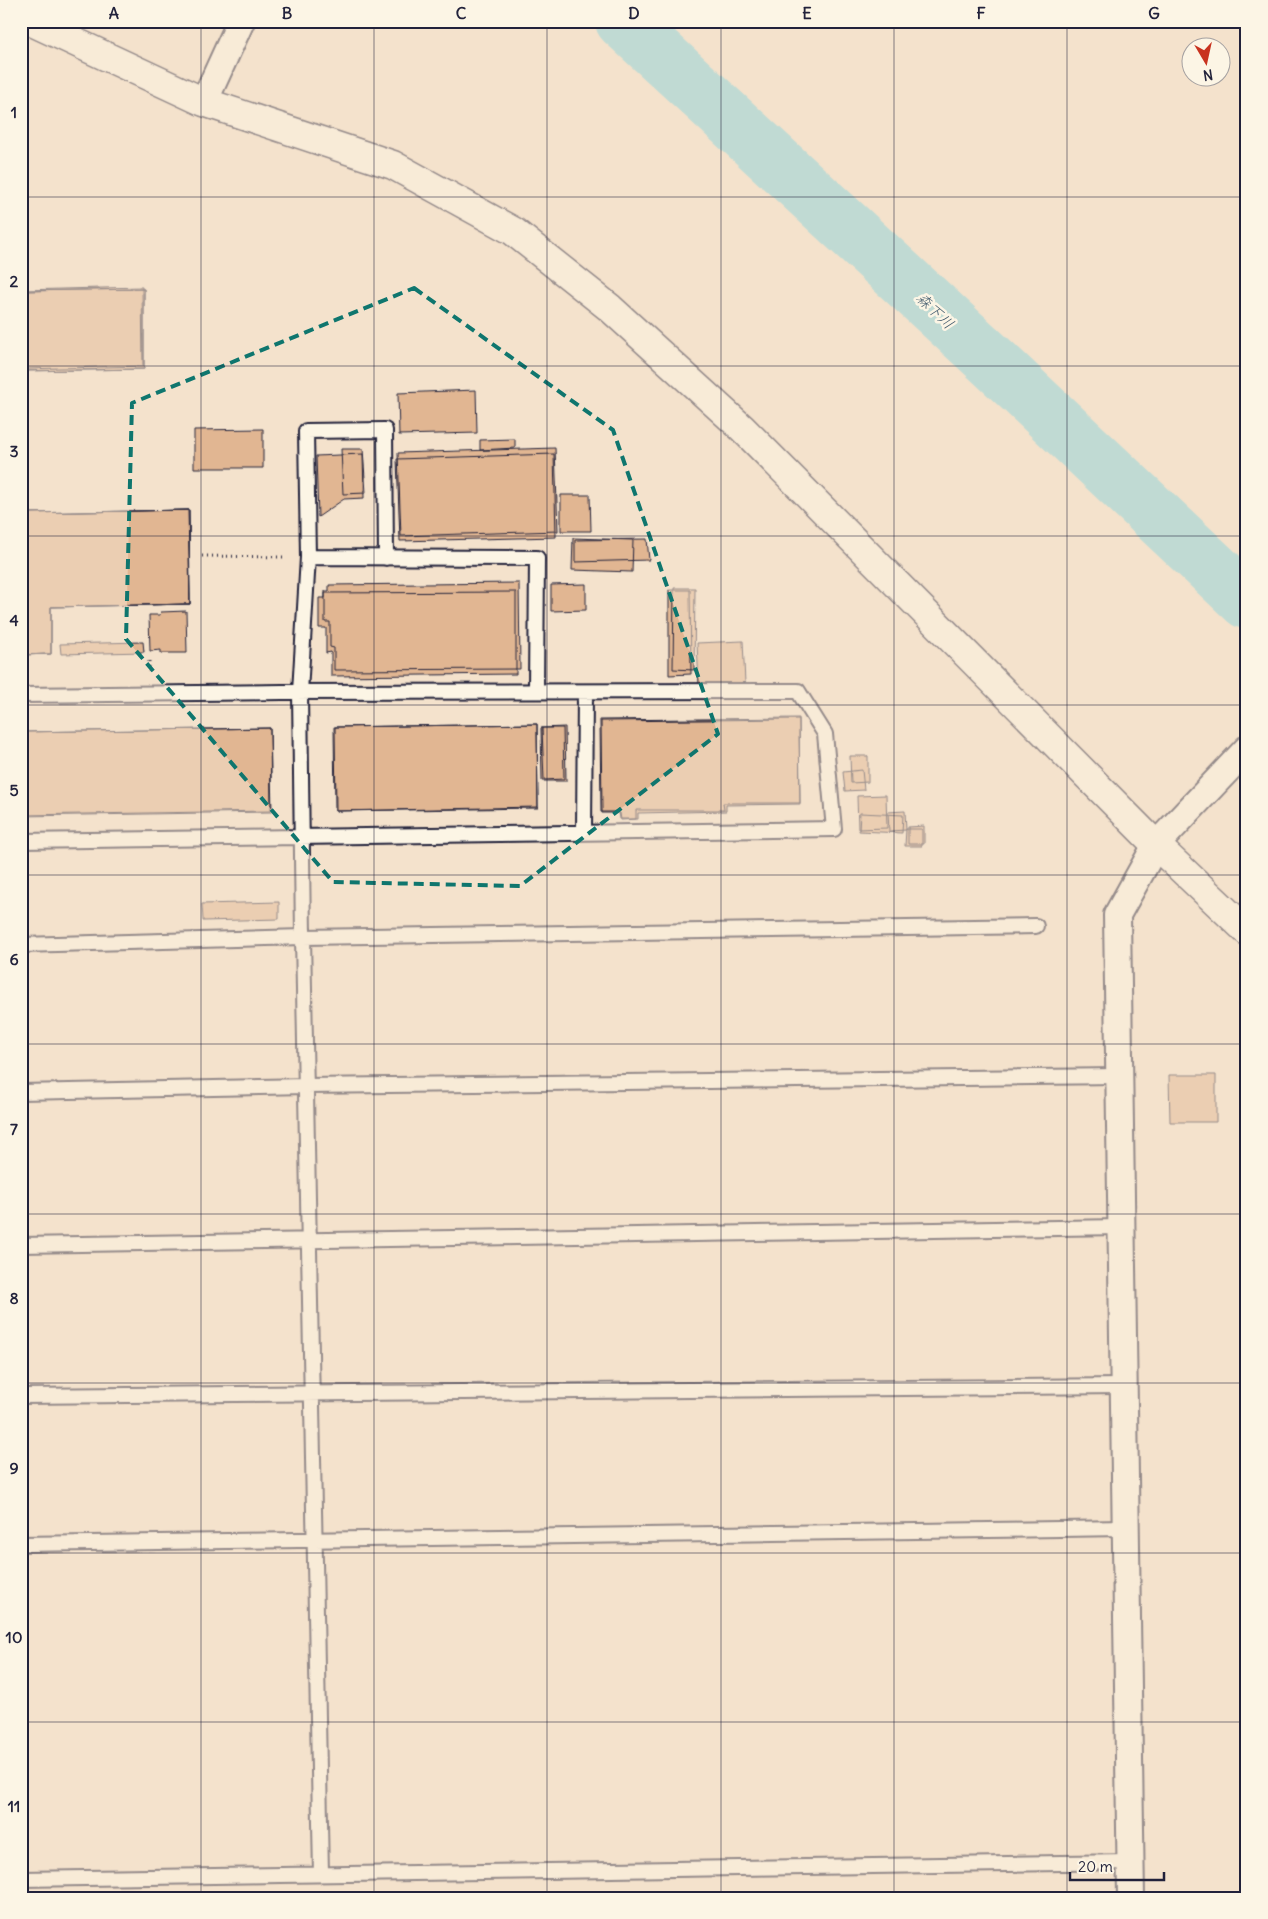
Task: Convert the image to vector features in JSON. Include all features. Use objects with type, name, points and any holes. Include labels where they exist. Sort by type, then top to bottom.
[{"type":"street","points":[[30,21],[204,102],[393,166],[513,231],[610,308],[742,428],[1156,845],[1247,931]]},
{"type":"street","points":[[204,102],[241,21]]},
{"type":"street","points":[[1131,1898],[1117,915],[1156,845],[1247,749]]},
{"type":"lane","points":[[321,1874],[300,692],[308,558],[306,431],[385,430],[386,558]]},
{"type":"lane","points":[[308,558],[537,558],[536,692]]},
{"type":"lane","points":[[21,695],[300,692],[798,691],[825,734],[834,829],[21,841]]},
{"type":"lane","points":[[584,832],[585,692]]},
{"type":"lane","points":[[21,944],[303,937],[1036,926]]},
{"type":"lane","points":[[21,1092],[306,1086],[1119,1076]]},
{"type":"lane","points":[[21,1246],[1122,1227]]},
{"type":"lane","points":[[21,1396],[1124,1386]]},
{"type":"lane","points":[[21,1544],[1126,1528]]},
{"type":"lane","points":[[21,1879],[1131,1862]]},
{"type":"path","points":[[202,556],[308,558]]},
{"type":"highlighted area","points":[[414,288],[613,430],[718,734],[520,886],[333,882],[126,639],[132,403]]},
{"type":"building","points":[[142,287],[143,366],[21,369],[21,290]]},
{"type":"building","points":[[144,289],[144,369],[21,371],[21,291]]},
{"type":"building","points":[[144,289],[144,369],[21,371],[21,291]]},
{"type":"building","points":[[476,390],[477,433],[399,435],[398,393]]},
{"type":"building","points":[[263,429],[263,468],[194,468],[194,430]]},
{"type":"building","points":[[21,439],[24,513],[188,510],[190,604],[51,607],[51,654],[21,655]]},
{"type":"building","points":[[515,439],[515,448],[480,450],[480,440]]},
{"type":"building","points":[[21,440],[23,440],[25,513],[189,510],[190,604],[51,607],[51,654],[21,655]]},
{"type":"building","points":[[21,440],[23,440],[25,513],[189,510],[190,604],[51,607],[51,654],[21,655]]},
{"type":"building","points":[[555,448],[558,531],[401,536],[398,453]]},
{"type":"building","points":[[341,449],[363,449],[366,493],[343,494]]},
{"type":"building","points":[[363,454],[364,498],[344,499],[318,517],[316,456]]},
{"type":"building","points":[[554,454],[556,537],[400,541],[397,459]]},
{"type":"building","points":[[561,495],[590,495],[591,531],[561,531]]},
{"type":"building","points":[[573,538],[633,540],[632,572],[572,570]]},
{"type":"building","points":[[647,539],[649,560],[575,562],[575,540]]},
{"type":"building","points":[[519,583],[520,669],[334,670],[334,648],[330,647],[330,622],[325,622],[325,591],[329,591],[329,585]]},
{"type":"building","points":[[586,584],[586,610],[551,611],[551,585]]},
{"type":"building","points":[[674,588],[695,588],[694,670],[673,669]]},
{"type":"building","points":[[669,590],[690,590],[691,674],[669,675]]},
{"type":"building","points":[[516,592],[516,674],[331,676],[331,652],[326,653],[326,628],[319,628],[319,598],[325,598],[325,593]]},
{"type":"building","points":[[186,611],[187,653],[161,653],[161,650],[150,651],[149,615],[160,615],[161,612]]},
{"type":"building","points":[[743,641],[745,683],[699,685],[697,643]]},
{"type":"building","points":[[143,642],[144,652],[61,654],[60,644]]},
{"type":"building","points":[[799,718],[800,803],[723,803],[724,810],[636,810],[636,819],[620,819],[619,812],[601,812],[600,720]]},
{"type":"building","points":[[799,719],[800,804],[726,805],[726,811],[638,813],[638,819],[621,820],[620,813],[602,813],[601,721]]},
{"type":"building","points":[[537,724],[538,807],[336,811],[335,727]]},
{"type":"building","points":[[537,724],[538,808],[335,811],[334,727]]},
{"type":"building","points":[[565,727],[566,781],[542,781],[541,728]]},
{"type":"building","points":[[270,728],[271,811],[21,815],[21,732]]},
{"type":"building","points":[[270,728],[272,812],[21,816],[21,732]]},
{"type":"building","points":[[542,728],[563,728],[564,779],[544,780]]},
{"type":"building","points":[[850,756],[868,756],[868,782],[851,783]]},
{"type":"building","points":[[862,770],[864,790],[845,791],[843,772]]},
{"type":"building","points":[[886,795],[887,828],[858,829],[857,796]]},
{"type":"building","points":[[905,811],[906,830],[889,831],[888,812]]},
{"type":"building","points":[[860,813],[903,815],[902,833],[859,831]]},
{"type":"building","points":[[924,826],[924,844],[908,844],[908,827]]},
{"type":"building","points":[[906,829],[922,829],[922,846],[905,846]]},
{"type":"building","points":[[279,902],[279,919],[203,921],[202,904]]},
{"type":"building","points":[[1169,1075],[1216,1075],[1216,1122],[1170,1122]]},
{"type":"waterway","name":"森下川","points":[[623,21],[994,363],[1247,601]]}]
